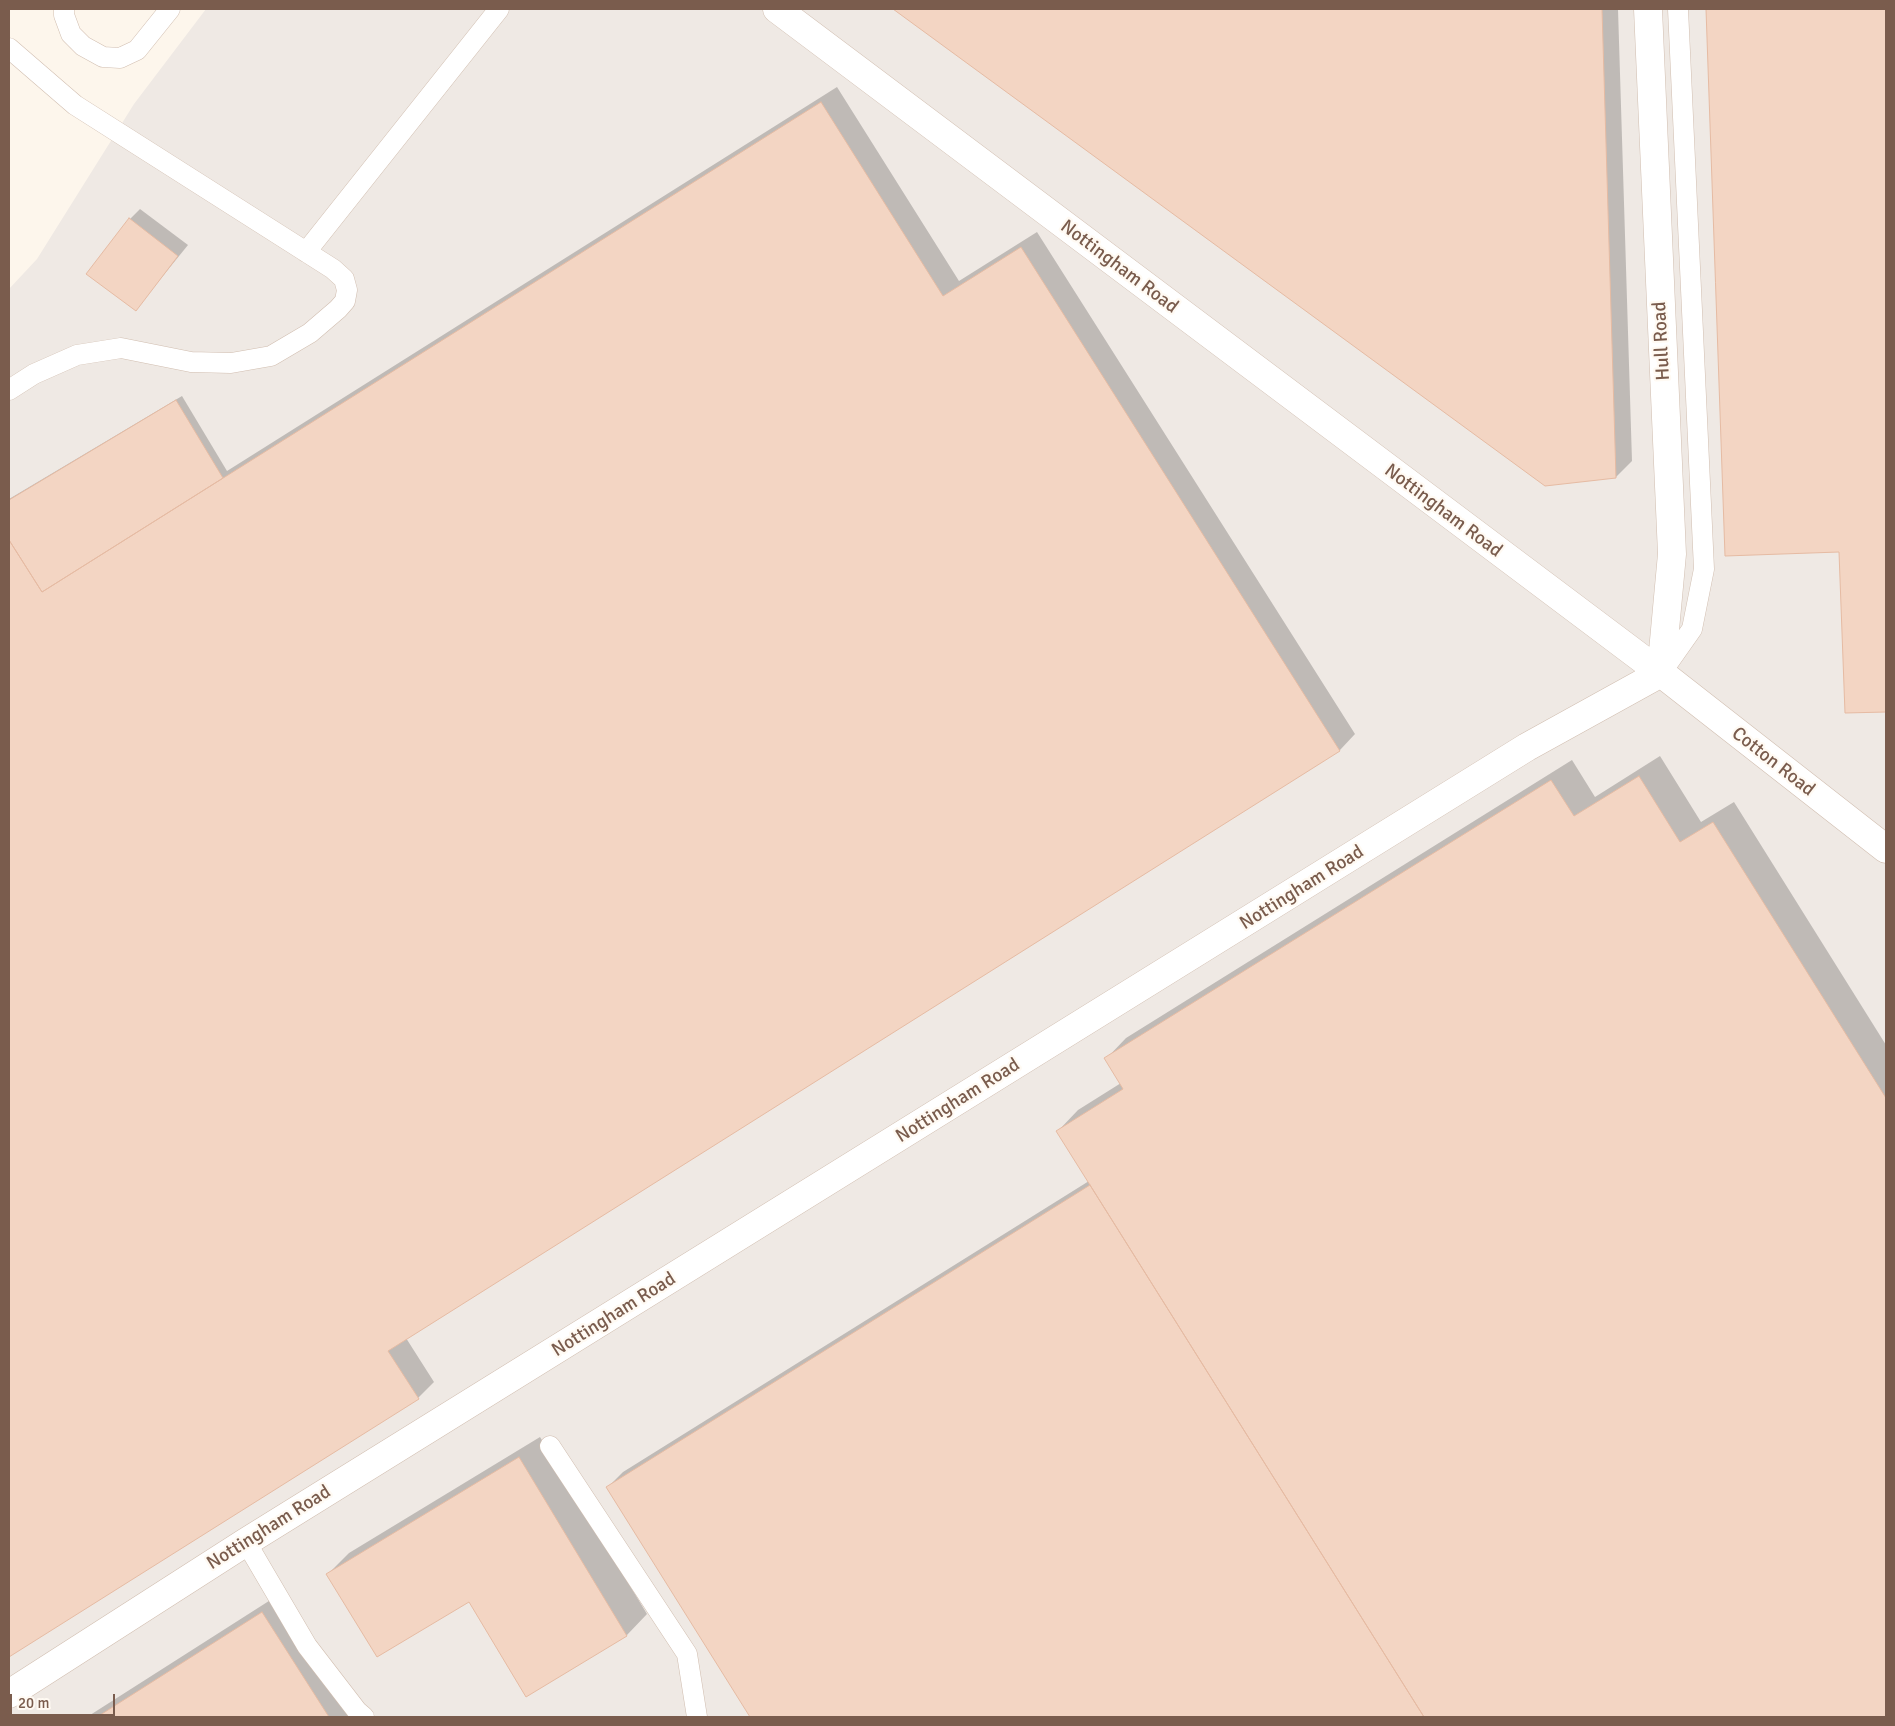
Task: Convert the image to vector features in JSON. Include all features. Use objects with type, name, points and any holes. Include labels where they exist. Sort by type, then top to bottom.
[{"type":"street","name":"Nottingham Road","points":[[9,1694],[246,1542],[1527,747],[1661,673],[777,9]]},
{"type":"street","name":"Hull Road","points":[[1648,9],[1672,554],[1661,673]]},
{"type":"street","name":"Cotton Road","points":[[1661,673],[1886,849]]},
{"type":"lane","points":[[64,9],[64,15],[71,34],[83,46],[103,57],[120,58],[137,50],[170,9]]},
{"type":"lane","points":[[306,252],[498,9]]},
{"type":"lane","points":[[1661,673],[1692,629],[1704,569],[1678,9]]},
{"type":"lane","points":[[9,48],[74,105],[333,269],[344,279],[347,290],[345,301],[310,333],[271,356],[231,363],[191,362],[121,348],[77,355],[34,374],[9,390]]},
{"type":"lane","points":[[550,1446],[687,1654],[697,1717]]},
{"type":"lane","points":[[246,1542],[307,1646],[357,1712],[364,1717]]},
{"type":"shaded area","points":[[206,9],[1886,9],[1886,1717],[9,1717],[9,289],[37,259],[134,104]]},
{"type":"building","points":[[893,9],[1602,9],[1616,478],[1545,486]]},
{"type":"building","points":[[1706,9],[1886,9],[1886,712],[1845,713],[1839,552],[1725,556]]},
{"type":"building","points":[[821,102],[943,296],[1021,247],[1340,751],[388,1351],[419,1399],[9,1657],[9,540],[42,592]]},
{"type":"building","points":[[129,218],[178,256],[136,311],[86,274]]},
{"type":"building","points":[[176,400],[223,478],[42,592],[9,540],[9,500]]},
{"type":"building","points":[[1639,776],[1680,842],[1713,822],[1886,1098],[1886,1717],[1424,1717],[1056,1131],[1123,1089],[1104,1058],[1551,780],[1574,816]]},
{"type":"building","points":[[1090,1185],[1424,1717],[750,1717],[606,1487]]},
{"type":"building","points":[[519,1457],[627,1636],[526,1697],[469,1602],[377,1657],[326,1574]]},
{"type":"building","points":[[262,1612],[329,1717],[97,1717]]}]
